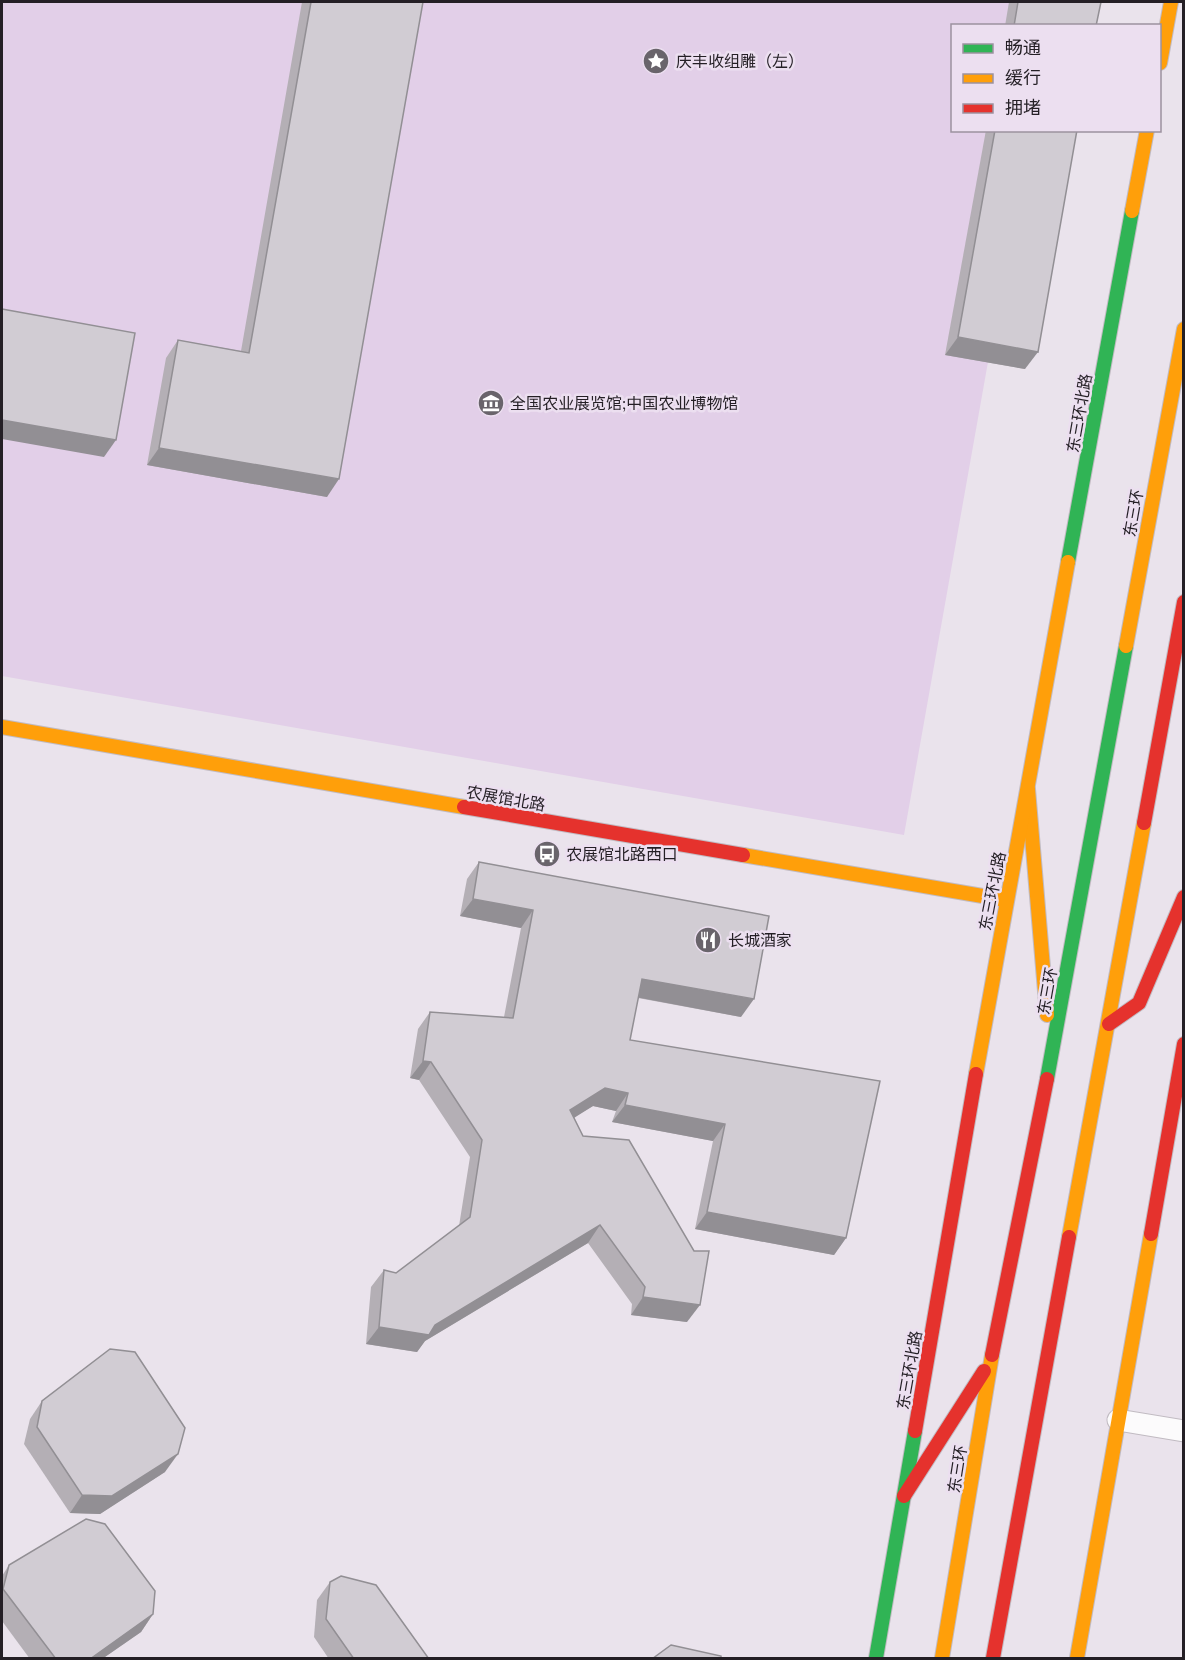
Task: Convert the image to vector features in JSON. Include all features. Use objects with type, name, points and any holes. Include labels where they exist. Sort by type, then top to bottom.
[{"type":"main road","points":[[1161,57],[1171,2]]},
{"type":"main road","name":"东三环北路","points":[[876,1659],[1006,900],[1147,132]]},
{"type":"main road","name":"东三环","points":[[942,1659],[991,1360],[1051,1059],[1184,329]]},
{"type":"main road","points":[[993,1659],[1184,602]]},
{"type":"main road","name":"农展馆北路","points":[[2,727],[1006,900]]},
{"type":"main road","points":[[1028,789],[1051,1059]]},
{"type":"main road","points":[[1108,1024],[1139,1003],[1184,897]]},
{"type":"main road","points":[[1077,1659],[1184,1044]]},
{"type":"main road","points":[[904,1496],[991,1360]]},
{"type":"street","points":[[1118,1420],[1184,1431]]},
{"type":"shaded area","name":"全国农业展览馆;中国农业博物馆","points":[[2,2],[1052,2],[1047,24],[951,24],[951,132],[1029,132],[904,835],[2,676]]},
{"type":"building","points":[[311,2],[423,2],[339,479],[159,448],[178,340],[249,353]]},
{"type":"building","points":[[1018,2],[1101,2],[1096,24],[1014,24]]},
{"type":"building","points":[[995,132],[1077,132],[1038,352],[958,337]]},
{"type":"building","points":[[2,309],[135,333],[116,440],[2,420]]},
{"type":"building","points":[[479,862],[769,916],[754,999],[642,979],[630,1040],[880,1081],[846,1238],[707,1212],[725,1124],[625,1105],[628,1093],[605,1088],[570,1110],[583,1136],[629,1140],[694,1251],[709,1251],[700,1305],[643,1297],[645,1287],[600,1225],[435,1325],[429,1335],[379,1327],[384,1270],[396,1273],[470,1217],[482,1140],[431,1062],[423,1061],[430,1012],[513,1018],[533,910],[473,899]]},
{"type":"building","points":[[110,1349],[135,1352],[185,1428],[178,1454],[112,1496],[82,1495],[37,1427],[42,1401]]},
{"type":"building","points":[[86,1519],[105,1524],[155,1591],[153,1614],[90,1659],[56,1659],[3,1589],[9,1565]]},
{"type":"building","points":[[341,1576],[376,1585],[429,1659],[354,1659],[326,1619],[330,1582]]},
{"type":"building","points":[[671,1645],[721,1656],[721,1659],[652,1659]]},
{"type":"traffic: fast","points":[[1068,562],[1132,211]]},
{"type":"traffic: fast","points":[[1047,1079],[1126,646]]},
{"type":"traffic: fast","points":[[876,1658],[915,1431]]},
{"type":"traffic: slow","points":[[1161,57],[1171,2]]},
{"type":"traffic: slow","points":[[1132,211],[1147,132]]},
{"type":"traffic: slow","points":[[1126,646],[1184,329]]},
{"type":"traffic: slow","points":[[976,1074],[1068,562]]},
{"type":"traffic: slow","points":[[2,727],[464,807]]},
{"type":"traffic: slow","points":[[1028,789],[1047,1015]]},
{"type":"traffic: slow","points":[[1069,1237],[1144,823]]},
{"type":"traffic: slow","points":[[743,855],[1006,900]]},
{"type":"traffic: slow","points":[[1077,1658],[1151,1234]]},
{"type":"traffic: slow","points":[[942,1658],[992,1355]]},
{"type":"traffic: jam","points":[[1144,823],[1184,602]]},
{"type":"traffic: jam","points":[[464,807],[743,855]]},
{"type":"traffic: jam","points":[[1109,1024],[1139,1003],[1184,897]]},
{"type":"traffic: jam","points":[[1151,1234],[1184,1044]]},
{"type":"traffic: jam","points":[[915,1431],[976,1074]]},
{"type":"traffic: jam","points":[[992,1355],[1047,1079]]},
{"type":"traffic: jam","points":[[993,1658],[1069,1237]]},
{"type":"traffic: jam","points":[[904,1496],[984,1371]]},
{"type":"place","name":"庆丰收组雕（左）","points":[[656,61]]},
{"type":"place","name":"全国农业展览馆;中国农业博物馆","points":[[491,403]]},
{"type":"place","name":"农展馆北路西口","points":[[547,854]]},
{"type":"place","name":"长城酒家","points":[[708,940]]}]
